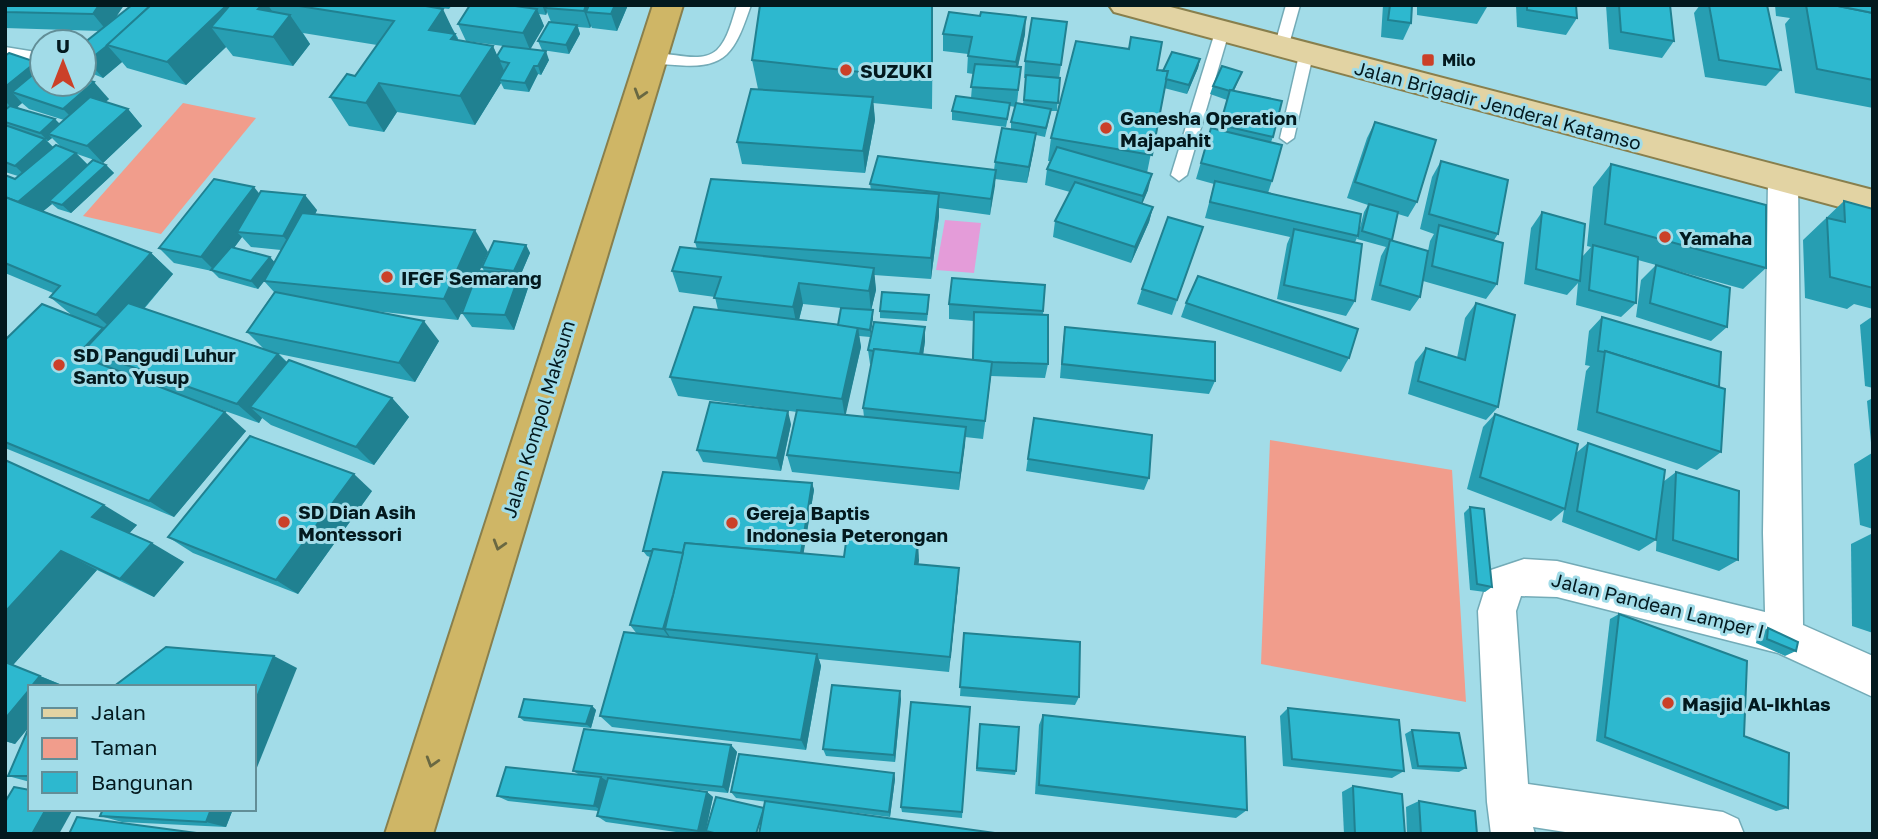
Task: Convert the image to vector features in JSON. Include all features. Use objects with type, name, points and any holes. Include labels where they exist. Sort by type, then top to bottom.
[{"type":"highway","name":"Jalan Kompol Maksum","points":[[409,834],[668,5]]},
{"type":"main road","name":"Jalan Brigadir Jenderal Katamso","points":[[1135,7],[1294,52],[1873,203]]},
{"type":"street","name":"Jalan Pandean Lamper I","points":[[1782,635],[1785,607],[1782,533],[1783,180]]},
{"type":"street","name":"Jalan Pandean Lamper I","points":[[1723,834],[1510,818],[1497,611],[1505,583],[1514,578],[1530,576],[1557,579],[1782,635],[1873,677]]},
{"type":"lane","points":[[651,58],[714,60],[729,47],[744,5]]},
{"type":"lane","points":[[1287,138],[1294,52],[1293,5]]},
{"type":"lane","points":[[1179,174],[1222,32]]},
{"type":"lane","points":[[5,52],[28,56]]},
{"type":"green space","points":[[183,103],[256,118],[161,234],[83,216]]},
{"type":"green space","points":[[1270,440],[1452,470],[1466,702],[1261,664]]},
{"type":"shaded area","points":[[945,220],[981,223],[974,273],[936,270]]},
{"type":"building","points":[[5,5],[99,5],[93,14],[5,12]]},
{"type":"building","points":[[132,5],[151,5],[98,53],[98,32]]},
{"type":"building","points":[[151,5],[227,5],[167,62],[107,45]]},
{"type":"building","points":[[230,5],[262,5],[258,9],[290,15],[273,37],[211,27]]},
{"type":"building","points":[[293,5],[420,5],[443,9],[429,30],[455,34],[451,39],[493,46],[460,96],[379,83],[366,103],[330,97],[347,74],[355,76],[394,21]]},
{"type":"building","points":[[470,5],[508,5],[537,9],[523,33],[458,24]]},
{"type":"building","points":[[547,5],[586,5],[584,11],[546,8]]},
{"type":"building","points":[[589,5],[615,5],[611,14],[586,12]]},
{"type":"building","name":"SUZUKI","points":[[760,5],[932,5],[932,80],[752,60]]},
{"type":"building","points":[[1390,5],[1412,5],[1411,23],[1388,20]]},
{"type":"building","points":[[1527,5],[1576,5],[1577,18],[1527,10]]},
{"type":"building","points":[[1619,5],[1670,5],[1674,41],[1621,32]]},
{"type":"building","points":[[1709,5],[1767,5],[1781,70],[1719,60]]},
{"type":"building","points":[[1806,5],[1833,5],[1873,13],[1873,80],[1817,69]]},
{"type":"building","points":[[1833,5],[1873,5],[1873,13]]},
{"type":"building","points":[[949,12],[1026,17],[1016,62],[968,56],[972,37],[943,34]]},
{"type":"building","points":[[1032,18],[1067,22],[1061,65],[1025,61]]},
{"type":"building","points":[[549,22],[577,25],[566,45],[538,41]]},
{"type":"building","name":"Ganesha Operation Majapahit","points":[[1131,37],[1162,42],[1157,70],[1168,71],[1152,155],[1051,138],[1076,41],[1129,49]]},
{"type":"building","points":[[503,46],[546,51],[525,83],[499,80],[509,63],[500,61],[497,56]]},
{"type":"building","points":[[1172,52],[1200,59],[1189,85],[1166,79],[1168,71],[1163,71]]},
{"type":"building","points":[[9,53],[28,59],[28,68],[5,87],[5,56]]},
{"type":"building","points":[[975,64],[1021,67],[1018,90],[971,87]]},
{"type":"building","points":[[1222,66],[1242,72],[1233,90],[1213,86]]},
{"type":"building","points":[[1026,75],[1060,78],[1058,103],[1024,100]]},
{"type":"building","points":[[28,79],[28,97],[12,92]]},
{"type":"building","points":[[751,89],[873,97],[863,151],[737,142]]},
{"type":"building","points":[[1230,90],[1282,101],[1273,137],[1220,125]]},
{"type":"building","points":[[956,96],[1010,103],[1007,119],[952,111]]},
{"type":"building","points":[[30,98],[76,98],[63,109]]},
{"type":"building","points":[[89,98],[128,109],[87,146],[48,134]]},
{"type":"building","points":[[1016,103],[1051,109],[1046,128],[1011,122]]},
{"type":"building","points":[[10,106],[55,119],[40,133],[5,122],[5,110]]},
{"type":"building","points":[[1375,122],[1436,140],[1417,202],[1355,182]]},
{"type":"building","points":[[5,125],[45,139],[15,166],[5,162]]},
{"type":"building","points":[[1002,128],[1036,133],[1029,167],[995,162]]},
{"type":"building","points":[[1211,128],[1282,145],[1272,181],[1201,163]]},
{"type":"building","points":[[56,145],[76,153],[18,202],[5,197],[5,175],[15,179]]},
{"type":"building","points":[[1057,147],[1152,174],[1143,196],[1047,169]]},
{"type":"building","points":[[878,156],[996,170],[991,199],[870,184]]},
{"type":"building","points":[[93,160],[106,165],[62,205],[49,201]]},
{"type":"building","points":[[1441,161],[1508,180],[1498,234],[1429,214]]},
{"type":"building","points":[[1611,164],[1766,205],[1766,268],[1605,224]]},
{"type":"building","points":[[214,179],[254,187],[201,257],[159,248]]},
{"type":"building","points":[[711,179],[939,194],[931,258],[695,242]]},
{"type":"building","points":[[1215,181],[1361,214],[1358,236],[1210,202]]},
{"type":"building","points":[[1075,182],[1153,207],[1135,247],[1055,221]]},
{"type":"building","points":[[261,191],[305,195],[283,236],[237,232]]},
{"type":"building","points":[[5,197],[151,253],[96,315],[50,297],[60,286],[5,263]]},
{"type":"building","points":[[1844,201],[1873,209],[1873,288],[1830,277],[1827,218],[1845,222]]},
{"type":"building","points":[[1369,204],[1398,212],[1392,240],[1362,231]]},
{"type":"building","points":[[1542,212],[1585,224],[1580,281],[1536,269]]},
{"type":"building","name":"IFGF Semarang","points":[[302,213],[475,230],[444,299],[264,281]]},
{"type":"building","points":[[1168,217],[1203,227],[1177,300],[1142,289]]},
{"type":"building","points":[[1439,225],[1503,243],[1497,284],[1432,266]]},
{"type":"building","points":[[1294,229],[1362,244],[1355,301],[1284,285]]},
{"type":"building","points":[[1390,240],[1428,251],[1420,297],[1380,285]]},
{"type":"building","points":[[494,241],[526,245],[514,271],[482,267]]},
{"type":"building","points":[[1593,245],[1638,257],[1636,303],[1589,290]]},
{"type":"building","points":[[231,247],[270,257],[251,281],[211,270]]},
{"type":"building","points":[[680,247],[874,268],[869,291],[799,283],[793,307],[714,298],[721,277],[672,271]]},
{"type":"building","points":[[1656,265],[1730,288],[1727,327],[1650,303]]},
{"type":"building","points":[[478,271],[520,273],[505,315],[462,313]]},
{"type":"building","points":[[1198,276],[1358,329],[1349,358],[1186,303]]},
{"type":"building","points":[[952,278],[1045,285],[1043,311],[949,304]]},
{"type":"building","points":[[275,292],[424,321],[399,363],[247,332]]},
{"type":"building","points":[[882,292],[929,295],[927,314],[880,311]]},
{"type":"building","points":[[128,303],[278,354],[237,404],[84,350]]},
{"type":"building","points":[[1476,303],[1515,315],[1498,407],[1418,381],[1426,348],[1465,360]]},
{"type":"building","points":[[42,304],[103,328],[77,355],[225,412],[149,501],[5,442],[5,340]]},
{"type":"building","points":[[694,307],[858,327],[842,399],[670,377]]},
{"type":"building","points":[[841,308],[873,310],[870,330],[838,325]]},
{"type":"building","points":[[974,312],[1048,315],[1048,364],[973,360]]},
{"type":"building","points":[[1602,317],[1721,352],[1719,387],[1598,351]]},
{"type":"building","points":[[874,322],[925,327],[920,354],[868,350]]},
{"type":"building","points":[[1065,327],[1215,342],[1215,381],[1062,364]]},
{"type":"building","points":[[874,349],[992,362],[985,421],[863,408]]},
{"type":"building","points":[[1605,351],[1725,389],[1721,452],[1597,412]]},
{"type":"building","points":[[289,360],[392,398],[356,447],[250,407]]},
{"type":"building","points":[[710,402],[788,411],[777,458],[697,450]]},
{"type":"building","points":[[797,410],[966,427],[960,473],[787,455]]},
{"type":"building","points":[[1495,414],[1578,444],[1565,509],[1480,477]]},
{"type":"building","points":[[1034,418],[1152,435],[1149,478],[1028,459]]},
{"type":"building","name":"SD Dian Asih Montessori","points":[[250,436],[354,474],[276,580],[168,537]]},
{"type":"building","points":[[1588,443],[1665,470],[1656,540],[1577,511]]},
{"type":"building","points":[[5,460],[104,505],[92,517],[152,543],[120,579],[61,551],[5,612]]},
{"type":"building","name":"Gereja Baptis Indonesia Peterongan","points":[[663,472],[812,483],[801,553],[685,543],[683,553],[653,549],[643,551]]},
{"type":"building","points":[[1676,472],[1739,491],[1738,560],[1673,540]]},
{"type":"building","points":[[1470,507],[1484,509],[1492,587],[1477,584]]},
{"type":"building","points":[[847,535],[918,541],[915,564],[959,568],[950,657],[665,629],[685,543],[844,557]]},
{"type":"building","points":[[653,549],[683,553],[663,629],[630,625]]},
{"type":"building","name":"Masjid Al-Ikhlas","points":[[1619,614],[1747,661],[1744,736],[1789,753],[1788,808],[1605,737]]},
{"type":"building","points":[[1768,628],[1798,642],[1796,651],[1767,639]]},
{"type":"building","points":[[624,632],[817,654],[801,740],[600,716]]},
{"type":"building","points":[[964,633],[1080,642],[1079,697],[960,687]]},
{"type":"building","points":[[166,647],[274,656],[256,699],[256,685],[116,685]]},
{"type":"building","points":[[5,662],[40,676],[33,685],[28,685],[28,691],[5,719]]},
{"type":"building","points":[[832,685],[900,691],[894,755],[823,749]]},
{"type":"building","points":[[524,699],[592,706],[586,724],[519,717]]},
{"type":"building","points":[[911,702],[970,707],[962,812],[901,807]]},
{"type":"building","points":[[1288,708],[1399,720],[1404,771],[1292,759]]},
{"type":"building","points":[[1043,715],[1245,737],[1247,810],[1039,785]]},
{"type":"building","points":[[980,724],[1019,727],[1016,771],[977,768]]},
{"type":"building","points":[[584,729],[731,745],[723,787],[573,771]]},
{"type":"building","points":[[28,730],[28,776],[8,776]]},
{"type":"building","points":[[1412,730],[1459,733],[1466,768],[1418,766]]},
{"type":"building","points":[[739,754],[894,773],[889,812],[731,792]]},
{"type":"building","points":[[506,767],[601,777],[594,806],[497,796]]},
{"type":"building","points":[[608,778],[707,792],[698,831],[597,816]]},
{"type":"building","points":[[1353,786],[1402,794],[1405,834],[1355,834]]},
{"type":"building","points":[[14,787],[28,790],[28,811],[45,811],[32,834],[5,834],[5,802]]},
{"type":"building","points":[[716,797],[764,808],[756,834],[718,834],[706,831]]},
{"type":"building","points":[[765,801],[1002,834],[759,834]]},
{"type":"building","points":[[1419,801],[1475,811],[1477,834],[1421,834]]},
{"type":"building","points":[[102,811],[210,811],[206,822],[100,816]]},
{"type":"building","points":[[77,817],[204,834],[69,834]]},
{"type":"place","name":"Milo","points":[[1428,60]]},
{"type":"place","name":"SUZUKI","points":[[846,70]]},
{"type":"place","name":"Ganesha Operation Majapahit","points":[[1106,128]]},
{"type":"place","name":"Yamaha","points":[[1665,237]]},
{"type":"place","name":"IFGF Semarang","points":[[387,277]]},
{"type":"place","name":"SD Pangudi Luhur Santo Yusup","points":[[59,365]]},
{"type":"place","name":"SD Dian Asih Montessori","points":[[284,522]]},
{"type":"place","name":"Gereja Baptis Indonesia Peterongan","points":[[732,523]]},
{"type":"place","name":"Masjid Al-Ikhlas","points":[[1668,703]]}]
